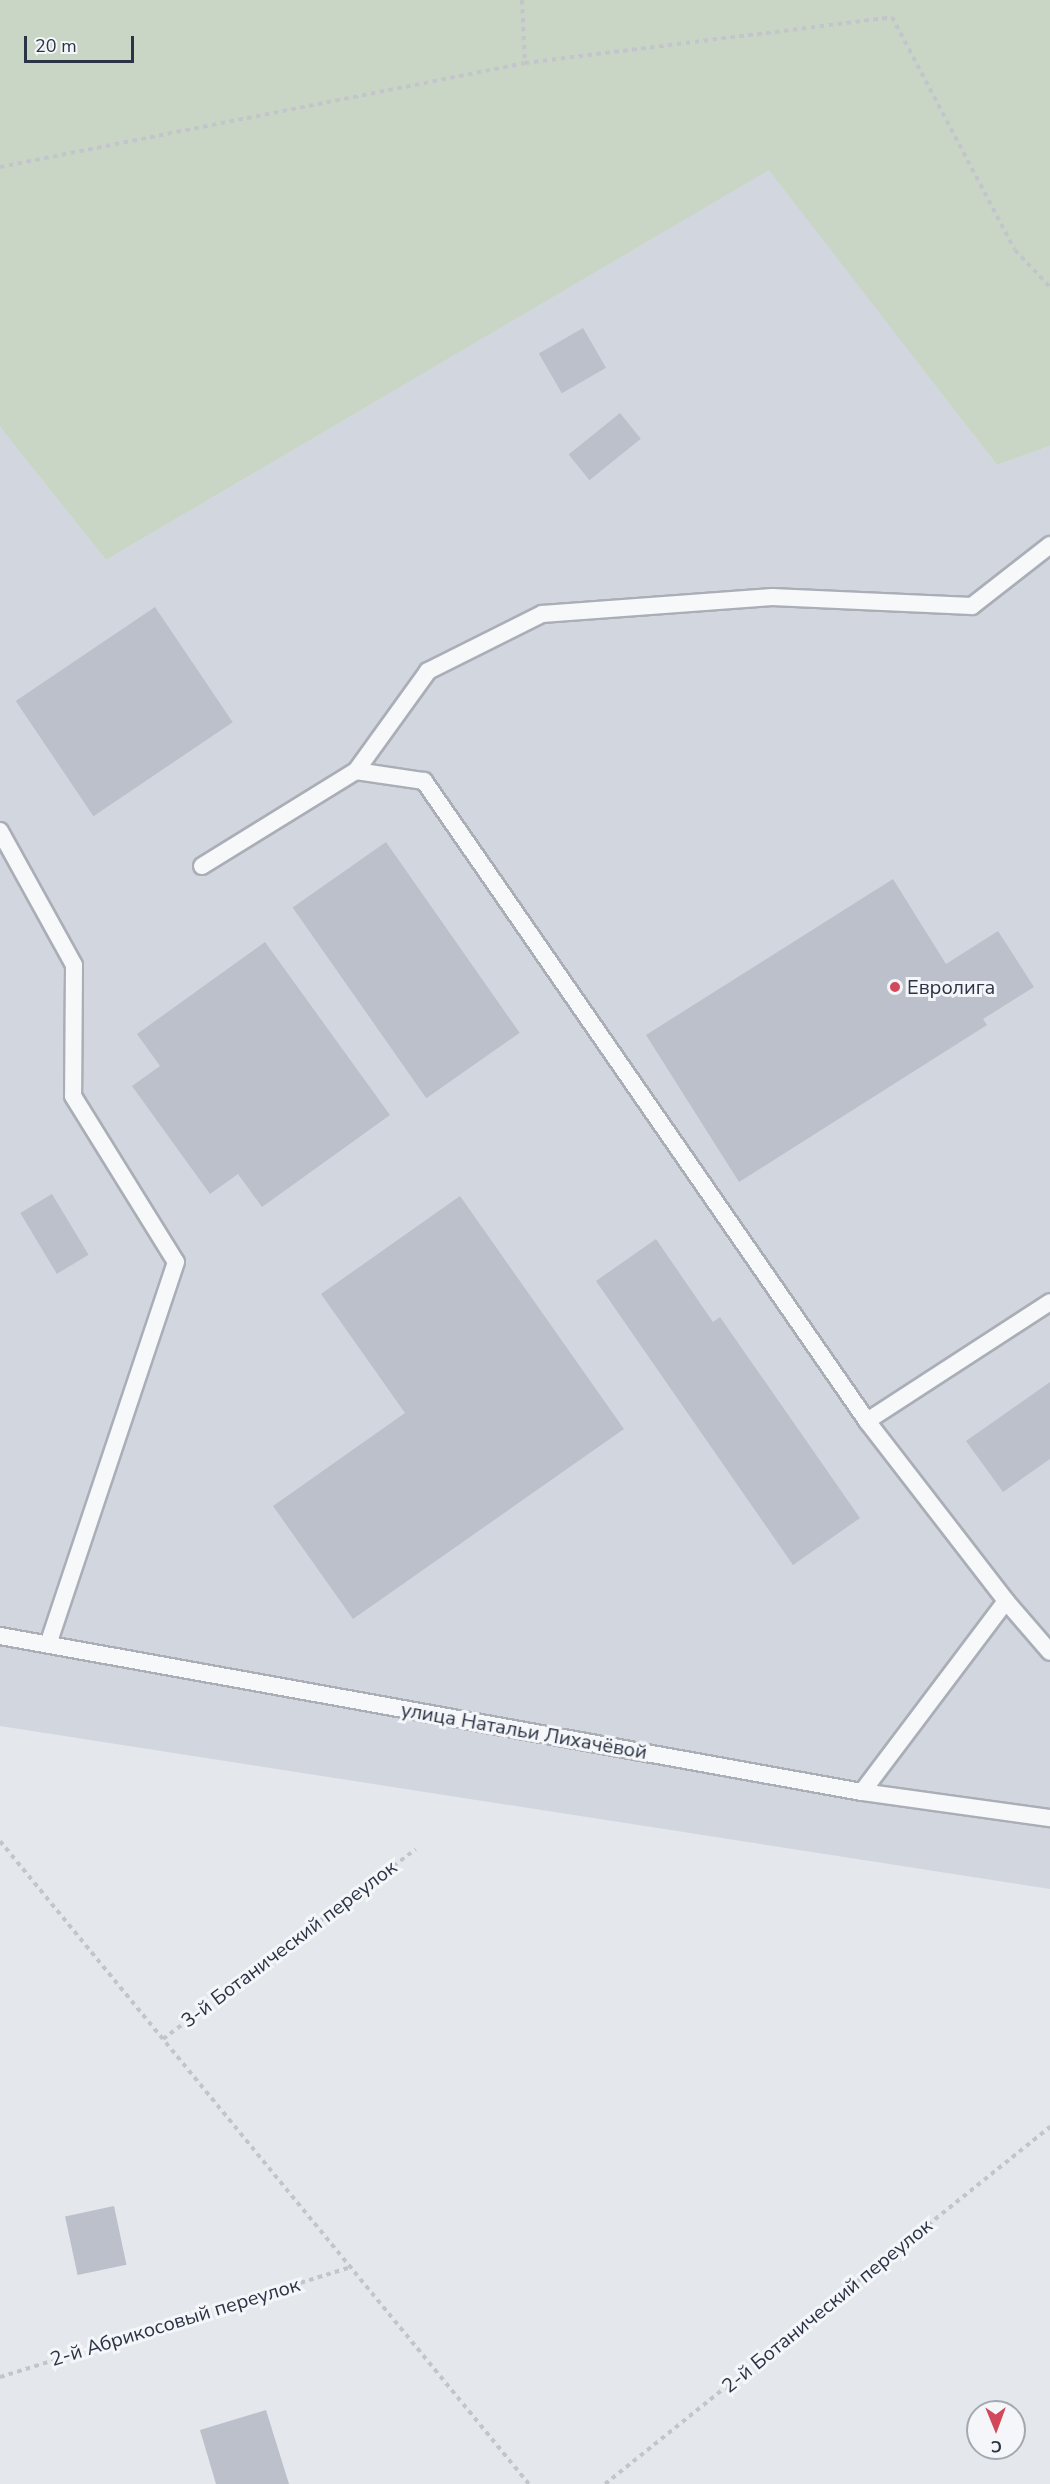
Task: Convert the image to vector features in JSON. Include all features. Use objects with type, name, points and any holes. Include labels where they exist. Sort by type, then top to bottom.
[{"type":"lane","points":[[202,866],[356,771],[428,671],[542,614],[772,597],[972,606],[1050,545]]},
{"type":"lane","points":[[356,771],[424,781],[867,1421],[1006,1601],[1050,1652]]},
{"type":"lane","points":[[0,831],[74,965],[73,1096],[176,1262],[48,1644]]},
{"type":"lane","points":[[867,1421],[1050,1302]]},
{"type":"lane","points":[[862,1792],[1006,1601]]},
{"type":"lane","name":"улица Натальи Лихачёвой","points":[[0,1636],[862,1792],[1050,1818]]},
{"type":"path","points":[[522,0],[525,63]]},
{"type":"path","points":[[0,167],[525,63],[892,17],[1015,250],[1050,287]]},
{"type":"path","points":[[0,1842],[529,2484]]},
{"type":"path","name":"3-й Ботанический переулок","points":[[163,2039],[416,1849]]},
{"type":"path","name":"2-й Ботанический переулок","points":[[604,2484],[1050,2127]]},
{"type":"path","name":"2-й Абрикосовый переулок","points":[[0,2377],[350,2267]]},
{"type":"shaded area","points":[[770,169],[997,465],[1050,446],[1050,1889],[0,1726],[0,427],[106,560]]},
{"type":"green space","points":[[0,0],[1050,0],[1050,446],[997,465],[769,170],[106,560],[0,427]]},
{"type":"building","points":[[583,328],[606,368],[562,393],[539,354]]},
{"type":"building","points":[[620,413],[641,439],[589,480],[569,455]]},
{"type":"building","points":[[155,607],[233,722],[93,816],[16,701]]},
{"type":"building","points":[[386,842],[520,1033],[426,1098],[293,907]]},
{"type":"building","points":[[893,879],[946,964],[998,931],[1034,987],[983,1019],[987,1025],[739,1182],[646,1035]]},
{"type":"building","points":[[265,942],[390,1115],[262,1207],[238,1174],[210,1194],[132,1086],[160,1066],[137,1034]]},
{"type":"building","points":[[52,1194],[89,1255],[57,1274],[20,1213]]},
{"type":"building","points":[[460,1196],[624,1429],[353,1619],[273,1506],[405,1413],[321,1294]]},
{"type":"building","points":[[656,1239],[713,1322],[720,1317],[860,1518],[793,1565],[596,1281]]},
{"type":"building","points":[[1050,1382],[1050,1459],[1003,1492],[966,1441]]},
{"type":"building","points":[[114,2206],[126,2265],[78,2275],[65,2216]]},
{"type":"building","points":[[266,2410],[289,2484],[216,2484],[200,2430]]},
{"type":"place","name":"Евролига","points":[[895,987]]}]
